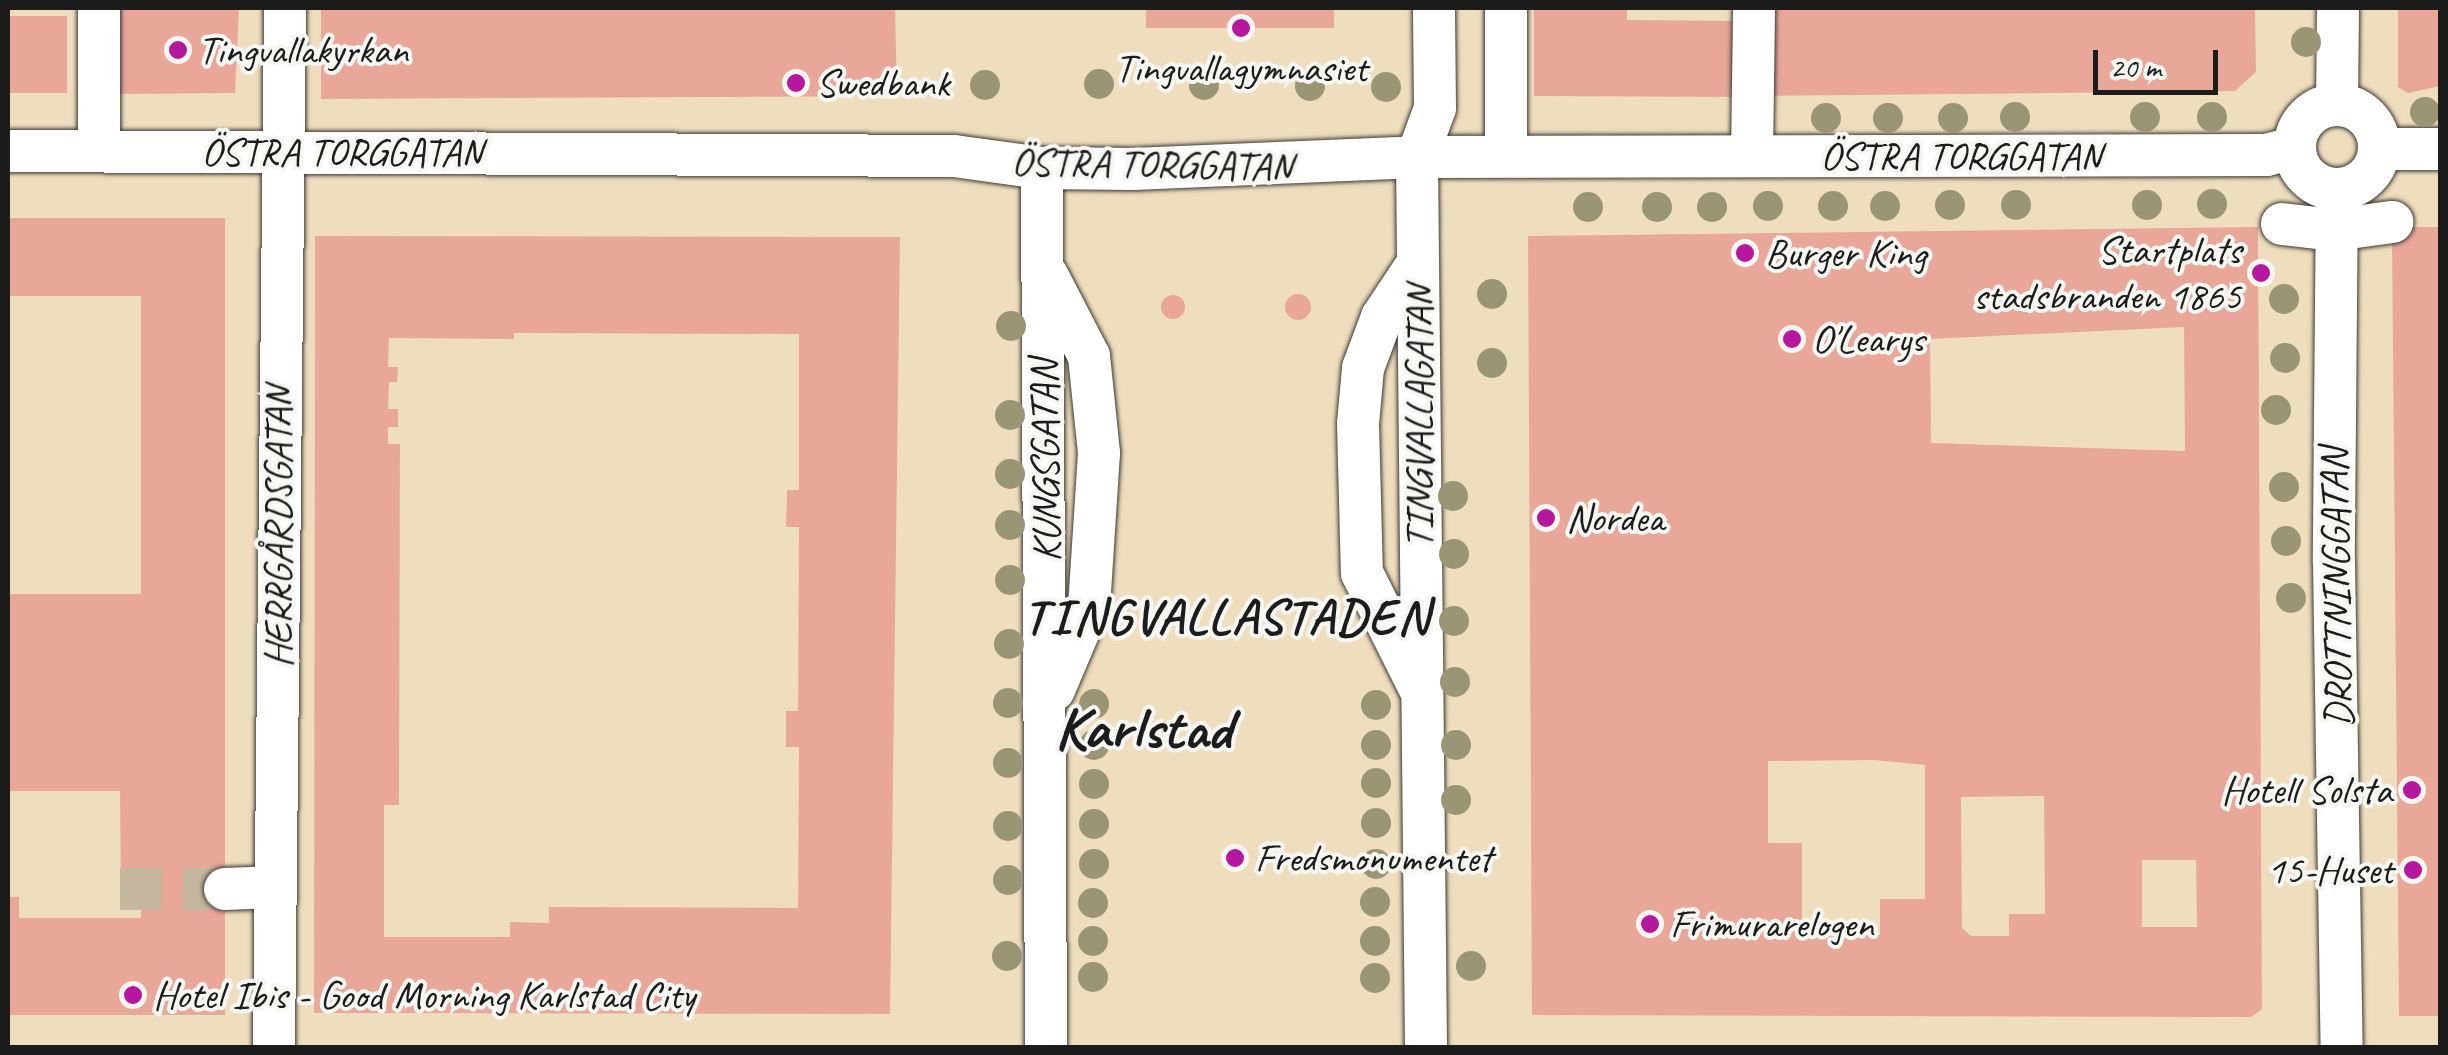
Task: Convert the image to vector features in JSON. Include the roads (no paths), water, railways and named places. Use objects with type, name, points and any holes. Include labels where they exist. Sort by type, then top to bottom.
[{"type":"street","points":[[98,8],[99,151]]},
{"type":"street","name":"HERRGÅRDSGATAN","points":[[274,1048],[285,8]]},
{"type":"street","name":"TINGVALLAGATAN","points":[[1426,1048],[1417,157],[1435,108],[1434,8]]},
{"type":"street","points":[[1506,8],[1506,156]]},
{"type":"street","points":[[1752,156],[1754,8]]},
{"type":"street","points":[[2337,105],[2338,8]]},
{"type":"street","points":[[2337,105],[2369,120],[2379,148],[2368,176],[2336,210],[2310,180],[2295,148],[2307,117],[2337,105]]},
{"type":"street","name":"ÖSTRA TORGGATAN","points":[[8,151],[954,156],[1042,168],[1308,167],[1417,157],[1506,156],[2266,155],[2295,148]]},
{"type":"street","points":[[2379,148],[2440,149]]},
{"type":"street","name":"KUNGSGATAN","points":[[1042,168],[1046,1048]]},
{"type":"street","points":[[2282,224],[2336,210],[2392,222]]},
{"type":"street","name":"DROTTNINGGATAN","points":[[2336,210],[2342,1048]]},
{"type":"street","name":"TINGVALLAGATAN","points":[[1418,263],[1370,351],[1358,424],[1362,574],[1422,692]]},
{"type":"street","points":[[225,889],[276,887]]},
{"type":"tunnel","points":[[120,889],[225,889]]},
{"type":"place","name":"Tingvallagymnasiet","points":[[1241,28]]},
{"type":"place","name":"Tingvallakyrkan","points":[[178,50]]},
{"type":"place","name":"Swedbank","points":[[796,83]]},
{"type":"place","name":"Burger King","points":[[1745,253]]},
{"type":"place","name":"Startplats stadsbranden 1865","points":[[2261,273]]},
{"type":"place","name":"O'Learys","points":[[1792,339]]},
{"type":"place","name":"Nordea","points":[[1546,518]]},
{"type":"place","name":"Hotell Solsta","points":[[2412,790]]},
{"type":"place","name":"Fredsmonumentet","points":[[1235,858]]},
{"type":"place","name":"15-Huset","points":[[2413,870]]},
{"type":"place","name":"Frimurarelogen","points":[[1650,924]]},
{"type":"place","name":"Hotel Ibis - Good Morning Karlstad City","points":[[133,995]]},
{"type":"district","name":"TINGVALLASTADEN","points":[[1227,617]]},
{"type":"district","name":"Karlstad","points":[[1143,728]]}]
